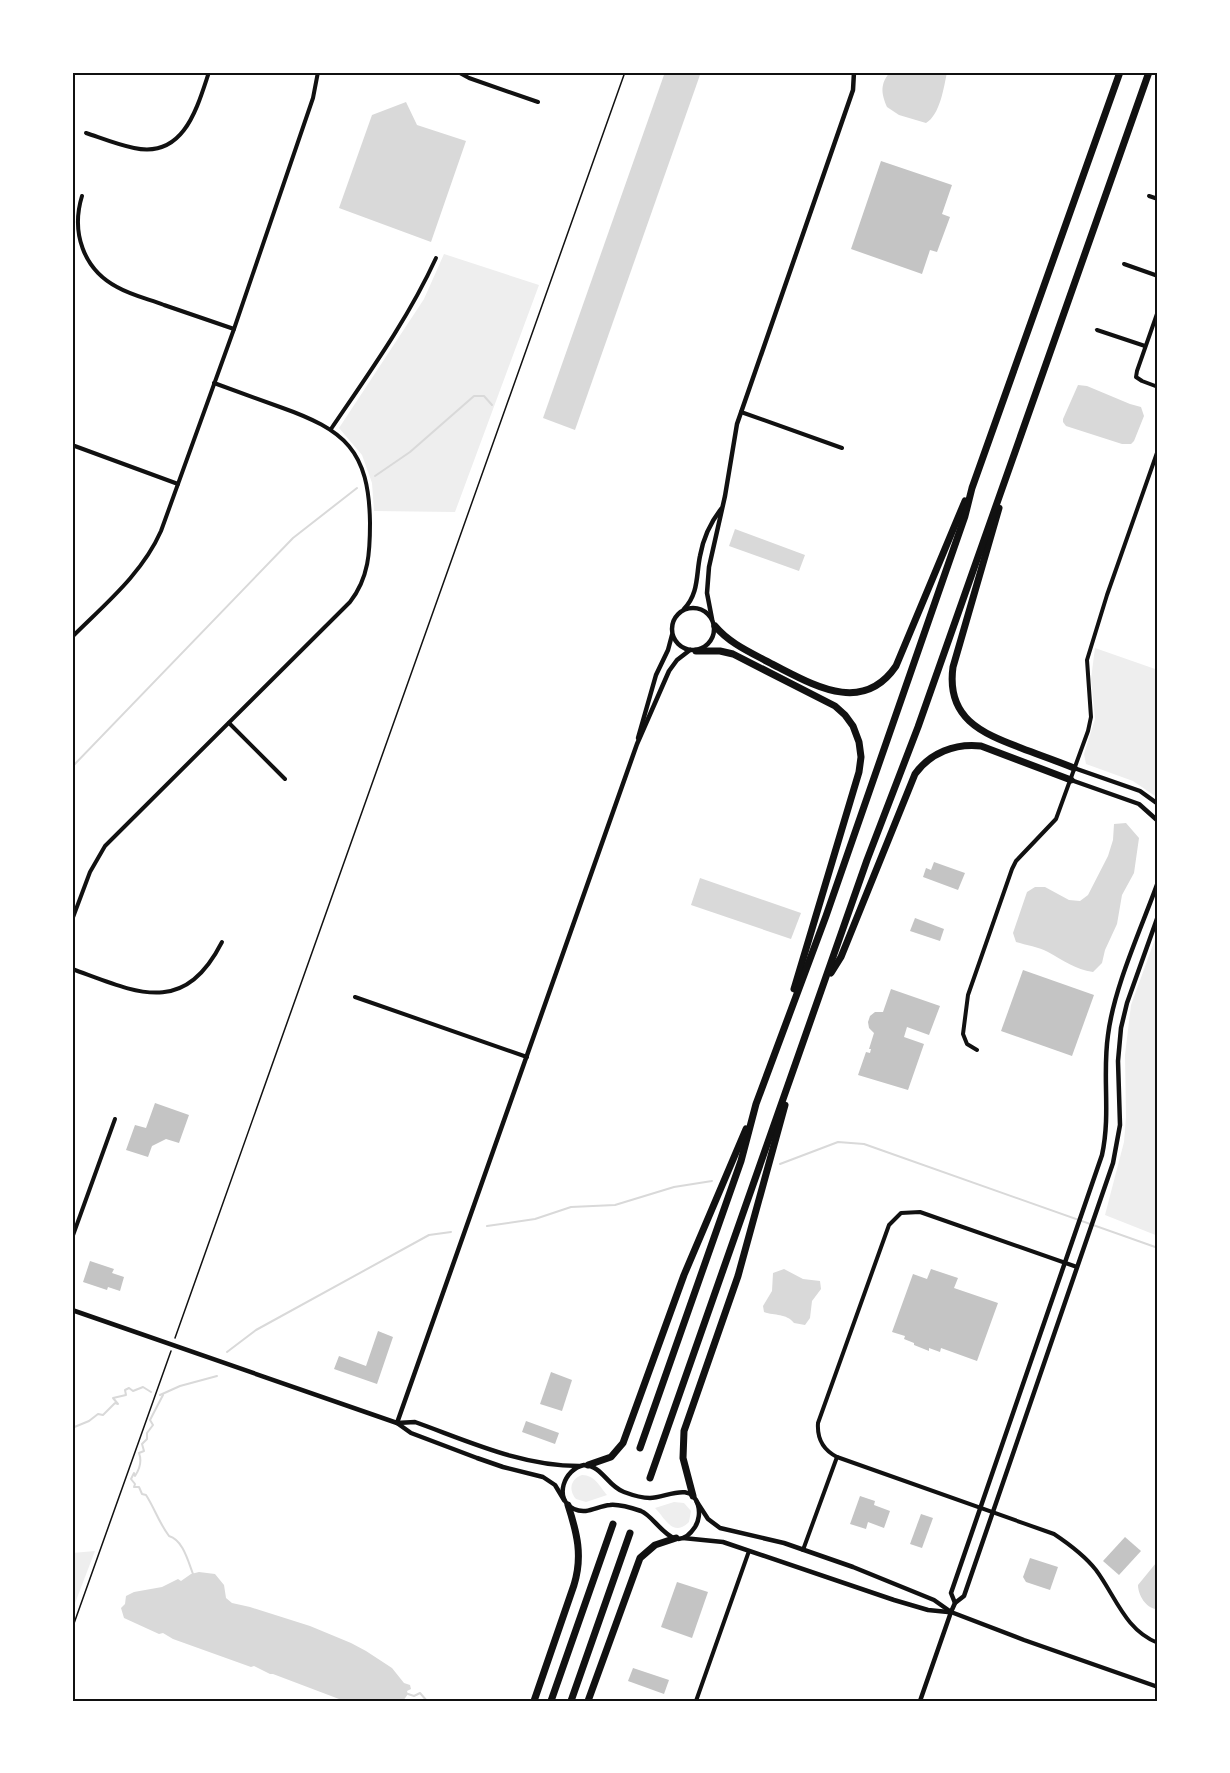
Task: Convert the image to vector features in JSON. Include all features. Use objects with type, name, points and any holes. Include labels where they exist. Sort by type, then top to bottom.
[{"type":"highway","points":[[584,1465],[611,1456],[623,1443],[684,1275],[756,1104],[826,916],[965,516],[972,488],[1120,72]]},
{"type":"highway","points":[[650,1478],[867,860],[918,727],[1149,72]]},
{"type":"highway","points":[[713,622],[736,645],[824,690],[850,693],[871,687],[883,680],[896,666],[972,488]]},
{"type":"highway","points":[[1002,490],[996,524],[953,667],[954,690],[963,714],[983,733],[1074,768]]},
{"type":"highway","points":[[693,651],[720,651],[733,654],[835,706],[850,721],[859,742],[861,762],[859,772],[777,1044]]},
{"type":"highway","points":[[823,986],[841,957],[915,774],[930,758],[950,748],[968,745],[981,746],[1071,780]]},
{"type":"highway","points":[[695,1499],[683,1458],[684,1431],[738,1276],[781,1125],[789,1082]]},
{"type":"highway","points":[[640,1448],[741,1161],[756,1104]]},
{"type":"highway","points":[[534,1701],[579,1567],[578,1538],[566,1502]]},
{"type":"highway","points":[[551,1701],[613,1524]]},
{"type":"highway","points":[[571,1701],[630,1533]]},
{"type":"highway","points":[[588,1701],[640,1558],[655,1545],[678,1538]]},
{"type":"street","points":[[86,133],[143,150],[158,148],[171,142],[181,135],[193,119],[209,72]]},
{"type":"street","points":[[72,637],[120,590],[146,559],[159,536],[234,329],[313,98],[318,72]]},
{"type":"street","points":[[458,72],[538,102]]},
{"type":"street","points":[[397,1423],[638,744],[669,671],[677,660],[708,645],[715,633],[708,606],[707,586],[710,559],[741,412],[853,90],[854,72]]},
{"type":"street","points":[[82,196],[78,215],[78,236],[88,261],[106,280],[124,291],[234,329]]},
{"type":"street","points":[[1149,196],[1158,199]]},
{"type":"street","points":[[331,429],[419,295],[436,258]]},
{"type":"street","points":[[1124,264],[1158,276]]},
{"type":"street","points":[[1158,311],[1136,377],[1158,387]]},
{"type":"street","points":[[1097,330],[1145,346]]},
{"type":"street","points":[[72,920],[90,872],[105,846],[350,602],[365,575],[370,549],[369,505],[367,485],[354,453],[331,429],[300,414],[214,383]]},
{"type":"street","points":[[741,412],[842,448]]},
{"type":"street","points":[[72,445],[178,484]]},
{"type":"street","points":[[977,1050],[967,1044],[963,1034],[968,993],[1012,868],[1054,823],[1071,780],[1091,721],[1087,660],[1107,595],[1158,450]]},
{"type":"street","points":[[638,744],[656,675],[671,642],[676,617],[692,599],[696,590],[703,543],[722,506]]},
{"type":"street","points":[[681,612],[687,609],[701,609],[713,622]]},
{"type":"street","points":[[672,630],[677,643],[693,651]]},
{"type":"street","points":[[229,723],[285,779]]},
{"type":"street","points":[[1074,768],[1140,791],[1158,804]]},
{"type":"street","points":[[1071,780],[1139,804],[1158,821]]},
{"type":"street","points":[[955,1603],[951,1593],[1102,1155],[1107,1128],[1106,1051],[1112,1011],[1158,882]]},
{"type":"street","points":[[920,1701],[951,1612],[955,1603],[964,1596],[1113,1163],[1120,1111],[1118,1053],[1123,1016],[1158,916]]},
{"type":"street","points":[[72,969],[137,992],[161,993],[179,988],[199,977],[213,959],[222,942]]},
{"type":"street","points":[[355,997],[527,1057]]},
{"type":"street","points":[[72,1238],[115,1119]]},
{"type":"street","points":[[1077,1267],[920,1212],[901,1213],[889,1225],[818,1423],[817,1434],[829,1453],[837,1457],[1054,1534],[1072,1546],[1096,1570],[1133,1627],[1148,1639],[1158,1643]]},
{"type":"street","points":[[72,1310],[397,1423],[411,1433],[477,1458],[543,1477],[555,1485],[566,1502],[576,1510],[585,1512],[610,1505],[621,1506],[646,1514],[662,1532],[678,1538],[714,1540],[912,1606],[951,1612]]},
{"type":"street","points":[[397,1423],[414,1422],[530,1462],[562,1466],[584,1465],[600,1471],[615,1488],[627,1494],[652,1498],[676,1491],[695,1499],[708,1519],[720,1528],[803,1550],[904,1587],[934,1600],[951,1612],[1158,1687]]},
{"type":"street","points":[[803,1550],[837,1457]]},
{"type":"street","points":[[566,1502],[563,1489],[566,1477],[584,1465]]},
{"type":"street","points":[[678,1538],[691,1532],[696,1525],[699,1512],[695,1499]]},
{"type":"street","points":[[696,1701],[748,1551]]},
{"type":"path","points":[[175,1340],[625,72]]},
{"type":"path","points":[[72,1629],[171,1349]]},
{"type":"shaded area","points":[[665,72],[701,72],[575,430],[543,418]]},
{"type":"shaded area","points":[[890,72],[947,72],[938,107],[926,123],[899,115],[887,107],[882,89]]},
{"type":"shaded area","points":[[406,102],[417,125],[466,141],[431,242],[339,208],[372,115]]},
{"type":"shaded area","points":[[444,254],[539,285],[455,512],[374,511],[372,483],[362,455],[339,428],[424,299]]},
{"type":"shaded area","points":[[1078,385],[1087,386],[1141,407],[1144,416],[1131,444],[1122,444],[1066,426],[1063,419]]},
{"type":"shaded area","points":[[735,529],[805,555],[799,571],[729,546]]},
{"type":"shaded area","points":[[1095,648],[1158,670],[1158,798],[1133,781],[1086,764],[1084,754],[1095,719],[1091,679]]},
{"type":"shaded area","points":[[1126,823],[1139,838],[1134,873],[1122,895],[1117,924],[1105,950],[1102,963],[1093,972],[1087,971],[1037,947],[1016,942],[1013,933],[1027,892],[1035,887],[1045,887],[1069,900],[1080,901],[1088,895],[1108,856],[1113,840],[1114,824]]},
{"type":"shaded area","points":[[700,878],[801,913],[791,939],[691,905]]},
{"type":"shaded area","points":[[1158,931],[1158,1236],[1105,1215],[1124,1142],[1125,1055],[1131,1005]]},
{"type":"shaded area","points":[[784,1269],[803,1279],[820,1281],[821,1289],[812,1301],[810,1318],[805,1325],[794,1323],[784,1316],[764,1312],[763,1306],[772,1291],[773,1273]]},
{"type":"shaded area","points":[[582,1475],[594,1479],[607,1495],[586,1502],[576,1499],[571,1488],[575,1479]]},
{"type":"shaded area","points":[[674,1502],[684,1503],[691,1511],[689,1522],[678,1528],[670,1525],[655,1508]]},
{"type":"shaded area","points":[[1158,1546],[1158,1609],[1156,1609],[1143,1600],[1138,1585],[1156,1563],[1156,1547]]},
{"type":"shaded area","points":[[95,1551],[72,1611],[72,1553]]},
{"type":"shaded area","points":[[199,1572],[215,1574],[224,1585],[226,1598],[232,1603],[310,1626],[366,1651],[392,1668],[404,1683],[410,1685],[411,1689],[407,1691],[408,1694],[403,1701],[339,1699],[254,1666],[251,1667],[173,1639],[163,1633],[159,1634],[124,1618],[121,1608],[125,1604],[126,1596],[134,1592],[162,1587],[178,1579],[181,1581]]},
{"type":"building","points":[[881,161],[952,185],[942,214],[950,217],[937,252],[930,250],[922,274],[851,249]]},
{"type":"building","points":[[934,862],[965,873],[958,890],[923,877],[926,868],[931,870]]},
{"type":"building","points":[[915,918],[944,929],[940,941],[910,931]]},
{"type":"building","points":[[1023,970],[1094,995],[1072,1056],[1001,1031]]},
{"type":"building","points":[[891,989],[940,1006],[929,1035],[907,1027],[904,1037],[924,1044],[908,1090],[858,1075],[866,1052],[870,1053],[871,1049],[869,1049],[874,1033],[869,1028],[870,1016],[875,1012],[883,1012]]},
{"type":"building","points":[[155,1103],[189,1115],[179,1143],[166,1139],[152,1146],[148,1157],[126,1150],[135,1125],[146,1128]]},
{"type":"building","points":[[90,1261],[114,1269],[112,1273],[124,1277],[120,1291],[108,1287],[107,1290],[83,1282]]},
{"type":"building","points":[[931,1269],[958,1278],[954,1288],[998,1303],[977,1361],[941,1348],[940,1352],[929,1348],[929,1351],[904,1339],[905,1336],[892,1332],[913,1274],[927,1279]]},
{"type":"building","points":[[378,1331],[393,1337],[377,1384],[334,1369],[339,1356],[366,1366]]},
{"type":"building","points":[[551,1372],[572,1380],[562,1411],[540,1404]]},
{"type":"building","points":[[526,1421],[559,1433],[555,1444],[522,1432]]},
{"type":"building","points":[[860,1496],[875,1501],[874,1505],[890,1511],[884,1528],[868,1522],[866,1529],[850,1524]]},
{"type":"building","points":[[921,1514],[933,1518],[922,1548],[910,1544]]},
{"type":"building","points":[[1125,1537],[1141,1551],[1119,1575],[1103,1561]]},
{"type":"building","points":[[1030,1558],[1058,1567],[1050,1590],[1026,1582],[1023,1577]]},
{"type":"building","points":[[677,1582],[708,1592],[692,1638],[661,1627]]},
{"type":"building","points":[[633,1668],[669,1680],[664,1694],[628,1681]]},
{"type":"waterway","points":[[375,476],[410,452],[474,396],[484,396],[492,405]]},
{"type":"waterway","points":[[72,767],[293,538],[357,488]]},
{"type":"waterway","points":[[780,1164],[838,1142],[864,1144],[1158,1248]]},
{"type":"waterway","points":[[487,1226],[535,1219],[571,1207],[615,1205],[674,1187],[712,1181]]},
{"type":"waterway","points":[[227,1352],[256,1330],[429,1235],[451,1232]]},
{"type":"waterway","points":[[160,1395],[180,1386],[217,1376]]},
{"type":"waterway","points":[[72,1428],[89,1421],[98,1414],[103,1415],[115,1403],[118,1404],[113,1398],[126,1395],[125,1390],[129,1388],[133,1391],[143,1387],[151,1392]]},
{"type":"waterway","points":[[163,1395],[150,1420],[153,1425],[147,1433],[147,1439],[142,1444],[144,1451],[139,1453],[139,1468],[131,1479],[135,1484],[134,1487],[139,1487],[142,1494],[146,1495],[169,1536],[181,1546],[193,1574]]},
{"type":"waterway","points":[[408,1694],[414,1696],[420,1693],[427,1701]]}]
